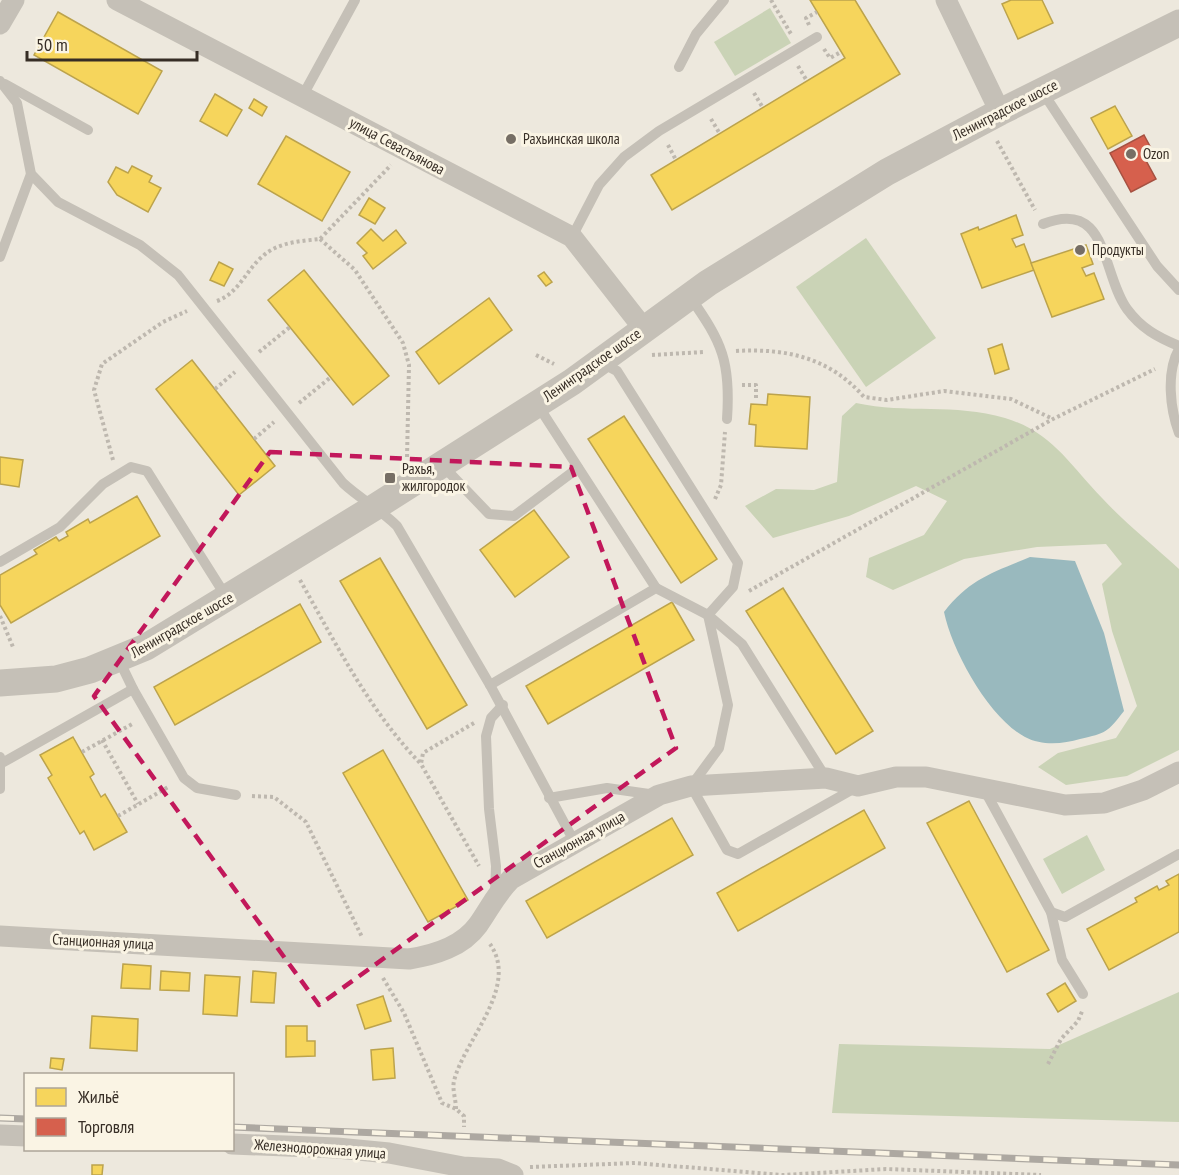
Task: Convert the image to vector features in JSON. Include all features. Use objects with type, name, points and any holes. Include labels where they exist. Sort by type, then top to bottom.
[{"type":"street","points":[[0,24],[14,0]]},
{"type":"street","name":"улица Севастьянова","points":[[117,0],[572,237],[644,329]]},
{"type":"street","points":[[946,0],[1000,112]]},
{"type":"street","name":"Ленинградское шоссе","points":[[0,683],[56,679],[119,660],[146,647],[228,599],[442,465],[600,362],[689,296],[887,172],[1000,112],[1179,23]]},
{"type":"street","name":"Станционная улица","points":[[0,936],[409,960],[433,956],[459,943],[478,926],[495,895],[511,879],[659,795],[691,786],[826,778],[858,786],[896,777],[926,777],[1065,806],[1094,804],[1143,790],[1177,776]]},
{"type":"street","points":[[0,1135],[24,1136]]},
{"type":"street","name":"Железнодорожная улица","points":[[234,1144],[337,1148],[389,1153],[442,1169],[506,1172]]},
{"type":"lane","points":[[302,97],[355,0]]},
{"type":"lane","points":[[679,67],[696,34],[724,0]]},
{"type":"lane","points":[[572,237],[599,185],[624,157],[659,131],[817,37]]},
{"type":"lane","points":[[1,82],[88,130]]},
{"type":"lane","points":[[1,82],[17,103],[32,174],[58,202],[140,244],[178,275],[200,306],[343,483],[358,498],[375,507],[397,526],[503,705],[549,798],[575,843]]},
{"type":"lane","points":[[1042,91],[1157,266],[1179,290]]},
{"type":"lane","points":[[0,257],[32,174]]},
{"type":"lane","points":[[1043,224],[1059,218],[1080,219],[1096,234],[1126,308],[1150,334],[1179,348],[1172,361],[1171,393],[1179,433]]},
{"type":"lane","points":[[689,296],[713,330],[722,351],[729,384],[727,419]]},
{"type":"lane","points":[[600,362],[617,372],[738,563],[733,586],[708,615]]},
{"type":"lane","points":[[537,404],[656,588],[708,615],[742,644],[826,778]]},
{"type":"lane","points":[[442,465],[489,514],[514,516],[578,468]]},
{"type":"lane","points":[[0,562],[60,526],[103,484],[131,467],[147,471],[228,599]]},
{"type":"lane","points":[[490,684],[656,588]]},
{"type":"lane","points":[[708,615],[728,705],[719,748],[691,786],[728,850],[738,854],[858,786]]},
{"type":"lane","points":[[119,660],[183,778],[197,788],[236,795]]},
{"type":"lane","points":[[0,789],[1,760],[133,689]]},
{"type":"lane","points":[[495,895],[496,866],[489,809],[486,736],[491,718],[503,705]]},
{"type":"lane","points":[[549,798],[607,788],[659,795]]},
{"type":"lane","points":[[984,789],[1051,912],[1062,960],[1083,994]]},
{"type":"lane","points":[[1051,912],[1065,916],[1179,854]]},
{"type":"path","points":[[771,0],[799,47]]},
{"type":"path","points":[[999,147],[1043,224]]},
{"type":"path","points":[[117,475],[94,390],[102,364],[163,322],[200,306],[221,300],[237,288],[264,255],[291,242],[320,239],[381,173],[406,151]]},
{"type":"path","points":[[320,239],[355,270],[403,343],[409,365],[407,467]]},
{"type":"path","points":[[649,356],[762,349],[817,360],[848,378],[864,397],[887,400],[944,391],[1011,399],[1053,419]]},
{"type":"path","points":[[536,355],[564,370]]},
{"type":"path","points":[[748,592],[1053,419],[1172,361]]},
{"type":"path","points":[[729,384],[756,385],[756,398]]},
{"type":"path","points":[[708,516],[721,485],[727,419]]},
{"type":"path","points":[[289,561],[362,688],[393,735],[421,764],[495,895]]},
{"type":"path","points":[[0,616],[13,647]]},
{"type":"path","points":[[421,764],[423,753],[503,705]]},
{"type":"path","points":[[82,752],[147,715]]},
{"type":"path","points":[[102,740],[138,804]]},
{"type":"path","points":[[118,816],[183,778]]},
{"type":"path","points":[[236,795],[273,797],[306,822],[371,957],[404,1013],[442,1103],[456,1108],[464,1116],[464,1127]]},
{"type":"path","points":[[456,1108],[454,1082],[493,1001],[498,976],[496,953],[478,926]]},
{"type":"path","points":[[1048,1064],[1061,1039],[1078,1021],[1085,1005],[1083,994]]},
{"type":"path","points":[[506,1172],[635,1163],[783,1174],[886,1169],[1041,1175]]},
{"type":"highlighted area","points":[[270,452],[571,467],[676,748],[319,1005],[94,696]]},
{"type":"green space","points":[[770,8],[791,43],[735,76],[714,42]]},
{"type":"green space","points":[[866,238],[936,338],[866,387],[796,287]]},
{"type":"green space","points":[[856,403],[894,408],[967,411],[1005,418],[1021,424],[1059,451],[1111,507],[1179,569],[1179,750],[1127,776],[1066,785],[1038,767],[1058,753],[1116,738],[1137,706],[1112,631],[1102,584],[1122,564],[1106,544],[1037,547],[964,559],[893,590],[866,577],[869,558],[924,535],[947,501],[916,486],[849,516],[773,538],[745,506],[776,489],[814,490],[837,482],[842,416]]},
{"type":"green space","points":[[1087,835],[1105,870],[1062,894],[1043,859]]},
{"type":"green space","points":[[1179,992],[1179,1122],[832,1113],[839,1044],[1050,1049]]},
{"type":"water","points":[[1030,557],[1075,561],[1104,633],[1124,711],[1114,724],[1101,733],[1060,743],[1038,742],[1025,737],[998,715],[986,699],[964,664],[948,628],[944,612],[963,592],[983,578]]},
{"type":"building: Жильё","points":[[810,0],[855,0],[900,74],[672,210],[651,175],[845,58]]},
{"type":"building: Жильё","points":[[1011,0],[1042,0],[1053,23],[1018,39],[1002,4]]},
{"type":"building: Жильё","points":[[58,12],[162,71],[138,114],[34,55]]},
{"type":"building: Жильё","points":[[215,94],[242,110],[227,136],[200,121]]},
{"type":"building: Жильё","points":[[254,99],[267,107],[262,116],[249,108]]},
{"type":"building: Жильё","points":[[1115,106],[1132,136],[1108,149],[1091,118]]},
{"type":"building: Жильё","points":[[286,136],[350,172],[322,221],[258,184]]},
{"type":"building: Жильё","points":[[132,166],[152,176],[149,182],[161,188],[148,212],[117,195],[108,182],[116,167],[128,173]]},
{"type":"building: Жильё","points":[[369,198],[385,208],[375,224],[359,215]]},
{"type":"building: Жильё","points":[[1016,215],[1023,235],[1012,239],[1016,247],[1024,244],[1034,270],[982,288],[961,234],[978,227],[979,230]]},
{"type":"building: Жильё","points":[[371,229],[383,241],[396,230],[406,243],[373,269],[363,256],[367,253],[357,243]]},
{"type":"building: Жильё","points":[[1086,245],[1093,264],[1082,268],[1086,276],[1094,273],[1104,299],[1052,317],[1031,263]]},
{"type":"building: Жильё","points":[[219,262],[233,269],[224,286],[210,280]]},
{"type":"building: Жильё","points":[[304,270],[389,376],[353,405],[268,300]]},
{"type":"building: Жильё","points":[[544,272],[552,282],[546,286],[538,276]]},
{"type":"building: Жильё","points":[[489,298],[512,330],[439,384],[416,352]]},
{"type":"building: Жильё","points":[[1002,344],[1009,369],[995,374],[988,349]]},
{"type":"building: Жильё","points":[[192,360],[275,466],[239,495],[156,389]]},
{"type":"building: Жильё","points":[[768,394],[810,397],[807,449],[755,446],[756,425],[749,424],[751,404],[767,405]]},
{"type":"building: Жильё","points":[[624,416],[717,559],[681,583],[588,439]]},
{"type":"building: Жильё","points":[[0,457],[23,460],[19,487],[0,484]]},
{"type":"building: Жильё","points":[[137,496],[160,536],[11,623],[0,605],[0,575],[37,554],[34,550],[56,537],[59,541],[68,536],[66,532],[88,519],[90,523]]},
{"type":"building: Жильё","points":[[534,510],[569,557],[515,597],[480,550]]},
{"type":"building: Жильё","points":[[380,558],[467,705],[427,729],[340,581]]},
{"type":"building: Жильё","points":[[783,588],[873,731],[836,754],[746,611]]},
{"type":"building: Жильё","points":[[672,602],[694,640],[548,724],[526,686]]},
{"type":"building: Жильё","points":[[300,604],[321,642],[175,725],[154,687]]},
{"type":"building: Жильё","points":[[73,737],[94,774],[90,777],[101,797],[105,794],[127,832],[94,850],[84,831],[80,834],[48,778],[52,775],[40,755]]},
{"type":"building: Жильё","points":[[383,750],[468,900],[428,922],[343,773]]},
{"type":"building: Жильё","points":[[969,801],[1049,950],[1007,972],[927,823]]},
{"type":"building: Жильё","points":[[864,810],[885,848],[738,931],[717,893]]},
{"type":"building: Жильё","points":[[672,818],[693,855],[547,938],[526,901]]},
{"type":"building: Жильё","points":[[1179,874],[1179,932],[1109,970],[1087,929],[1137,902],[1135,898],[1157,886],[1159,890],[1169,885],[1166,881]]},
{"type":"building: Жильё","points":[[123,964],[151,966],[150,989],[121,988]]},
{"type":"building: Жильё","points":[[161,971],[190,973],[189,991],[160,990]]},
{"type":"building: Жильё","points":[[253,971],[276,973],[274,1003],[251,1002]]},
{"type":"building: Жильё","points":[[205,975],[240,977],[237,1016],[203,1014]]},
{"type":"building: Жильё","points":[[1065,983],[1076,1001],[1058,1012],[1047,994]]},
{"type":"building: Жильё","points":[[383,996],[391,1021],[365,1029],[357,1005]]},
{"type":"building: Жильё","points":[[92,1016],[138,1019],[137,1051],[90,1048]]},
{"type":"building: Жильё","points":[[286,1026],[307,1026],[307,1041],[315,1041],[315,1056],[286,1057]]},
{"type":"building: Жильё","points":[[393,1048],[395,1078],[373,1080],[371,1050]]},
{"type":"building: Жильё","points":[[51,1058],[64,1059],[62,1070],[50,1068]]},
{"type":"building: Жильё","points":[[92,1165],[103,1165],[102,1175],[92,1175]]},
{"type":"building: Торговля","points":[[1144,135],[1152,150],[1143,155],[1156,179],[1131,192],[1110,153]]},
{"type":"railway","points":[[0,1118],[24,1119]]},
{"type":"railway","points":[[234,1127],[1179,1165]]},
{"type":"place","name":"Рахьинская школа","points":[[511,139]]},
{"type":"place","name":"Ozon","points":[[1131,154]]},
{"type":"place","name":"Продукты","points":[[1080,250]]},
{"type":"place","name":"Рахья, жилгородок","points":[[390,478]]}]
